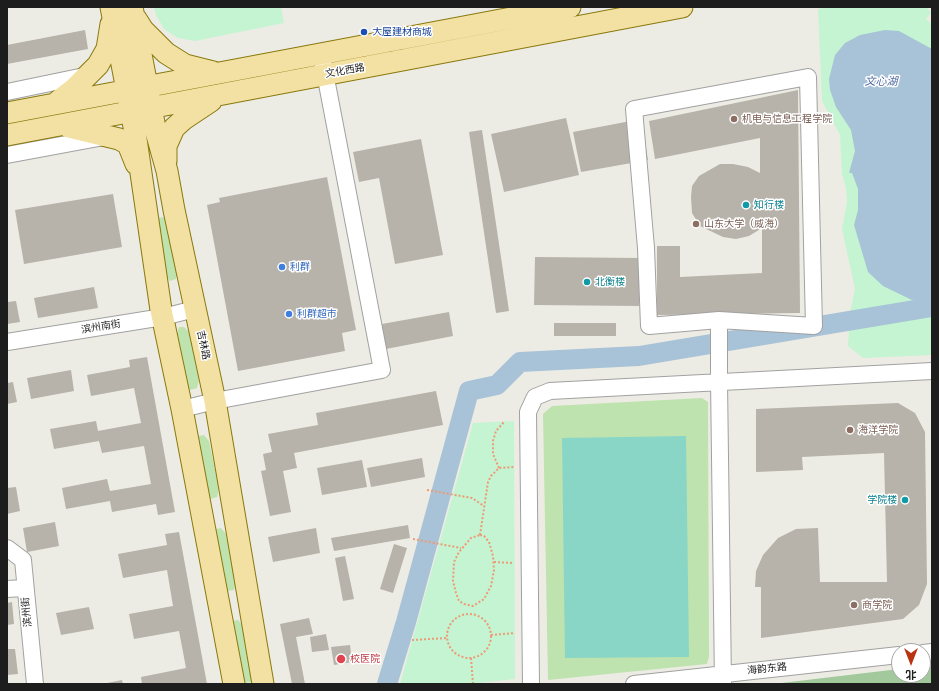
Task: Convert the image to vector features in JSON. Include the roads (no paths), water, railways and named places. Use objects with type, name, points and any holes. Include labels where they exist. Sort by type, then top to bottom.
[{"type":"main road","points":[[7,113],[570,7]]},
{"type":"main road","name":"文化西路","points":[[7,135],[131,113],[325,74],[682,7]]},
{"type":"main road","points":[[54,104],[76,88],[98,65],[106,49],[112,11]]},
{"type":"main road","points":[[112,11],[131,113],[162,317],[182,409],[234,684]]},
{"type":"main road","points":[[133,12],[143,30],[166,53],[185,65],[218,73]]},
{"type":"main road","name":"吉林路","points":[[133,12],[155,128],[167,171],[215,401],[263,684]]},
{"type":"main road","points":[[167,171],[166,146],[174,128],[184,119],[220,95]]},
{"type":"main road","points":[[61,125],[119,139],[128,144],[140,173]]},
{"type":"street","points":[[182,409],[215,401],[382,370],[322,54]]},
{"type":"street","points":[[7,92],[89,75]]},
{"type":"street","points":[[808,77],[814,326],[719,320],[649,326],[646,248],[634,109],[808,77]]},
{"type":"street","points":[[7,155],[108,136]]},
{"type":"street","name":"滨州南街","points":[[7,342],[162,317],[195,309]]},
{"type":"street","points":[[719,320],[723,679]]},
{"type":"street","points":[[531,684],[528,412],[535,397],[550,391],[719,384],[932,371]]},
{"type":"street","name":"滨州街","points":[[7,548],[23,560],[24,588],[35,684]]},
{"type":"street","points":[[7,589],[24,588]]},
{"type":"street","name":"海韵东路","points":[[634,684],[723,679],[891,656]]},
{"type":"water","name":"文心湖","points":[[885,30],[899,31],[932,49],[932,297],[925,300],[912,300],[883,286],[868,272],[854,225],[858,210],[858,189],[852,173],[849,173],[855,151],[851,130],[836,107],[830,90],[829,79],[835,55],[845,43],[860,35]]},
{"type":"waterway","points":[[387,684],[406,622],[469,391],[497,385],[520,362],[639,356],[932,307]]},
{"type":"place","name":"大屋建材商城","points":[[364,32]]},
{"type":"place","name":"机电与信息工程学院","points":[[734,119]]},
{"type":"place","name":"知行楼","points":[[746,205]]},
{"type":"place","name":"山东大学（威海）","points":[[696,224]]},
{"type":"place","name":"利群","points":[[282,267]]},
{"type":"place","name":"北衡楼","points":[[587,282]]},
{"type":"place","name":"利群超市","points":[[289,314]]},
{"type":"place","name":"海洋学院","points":[[850,430]]},
{"type":"place","name":"学院楼","points":[[905,500]]},
{"type":"place","name":"商学院","points":[[854,605]]},
{"type":"place","name":"校医院","points":[[341,659]]}]
